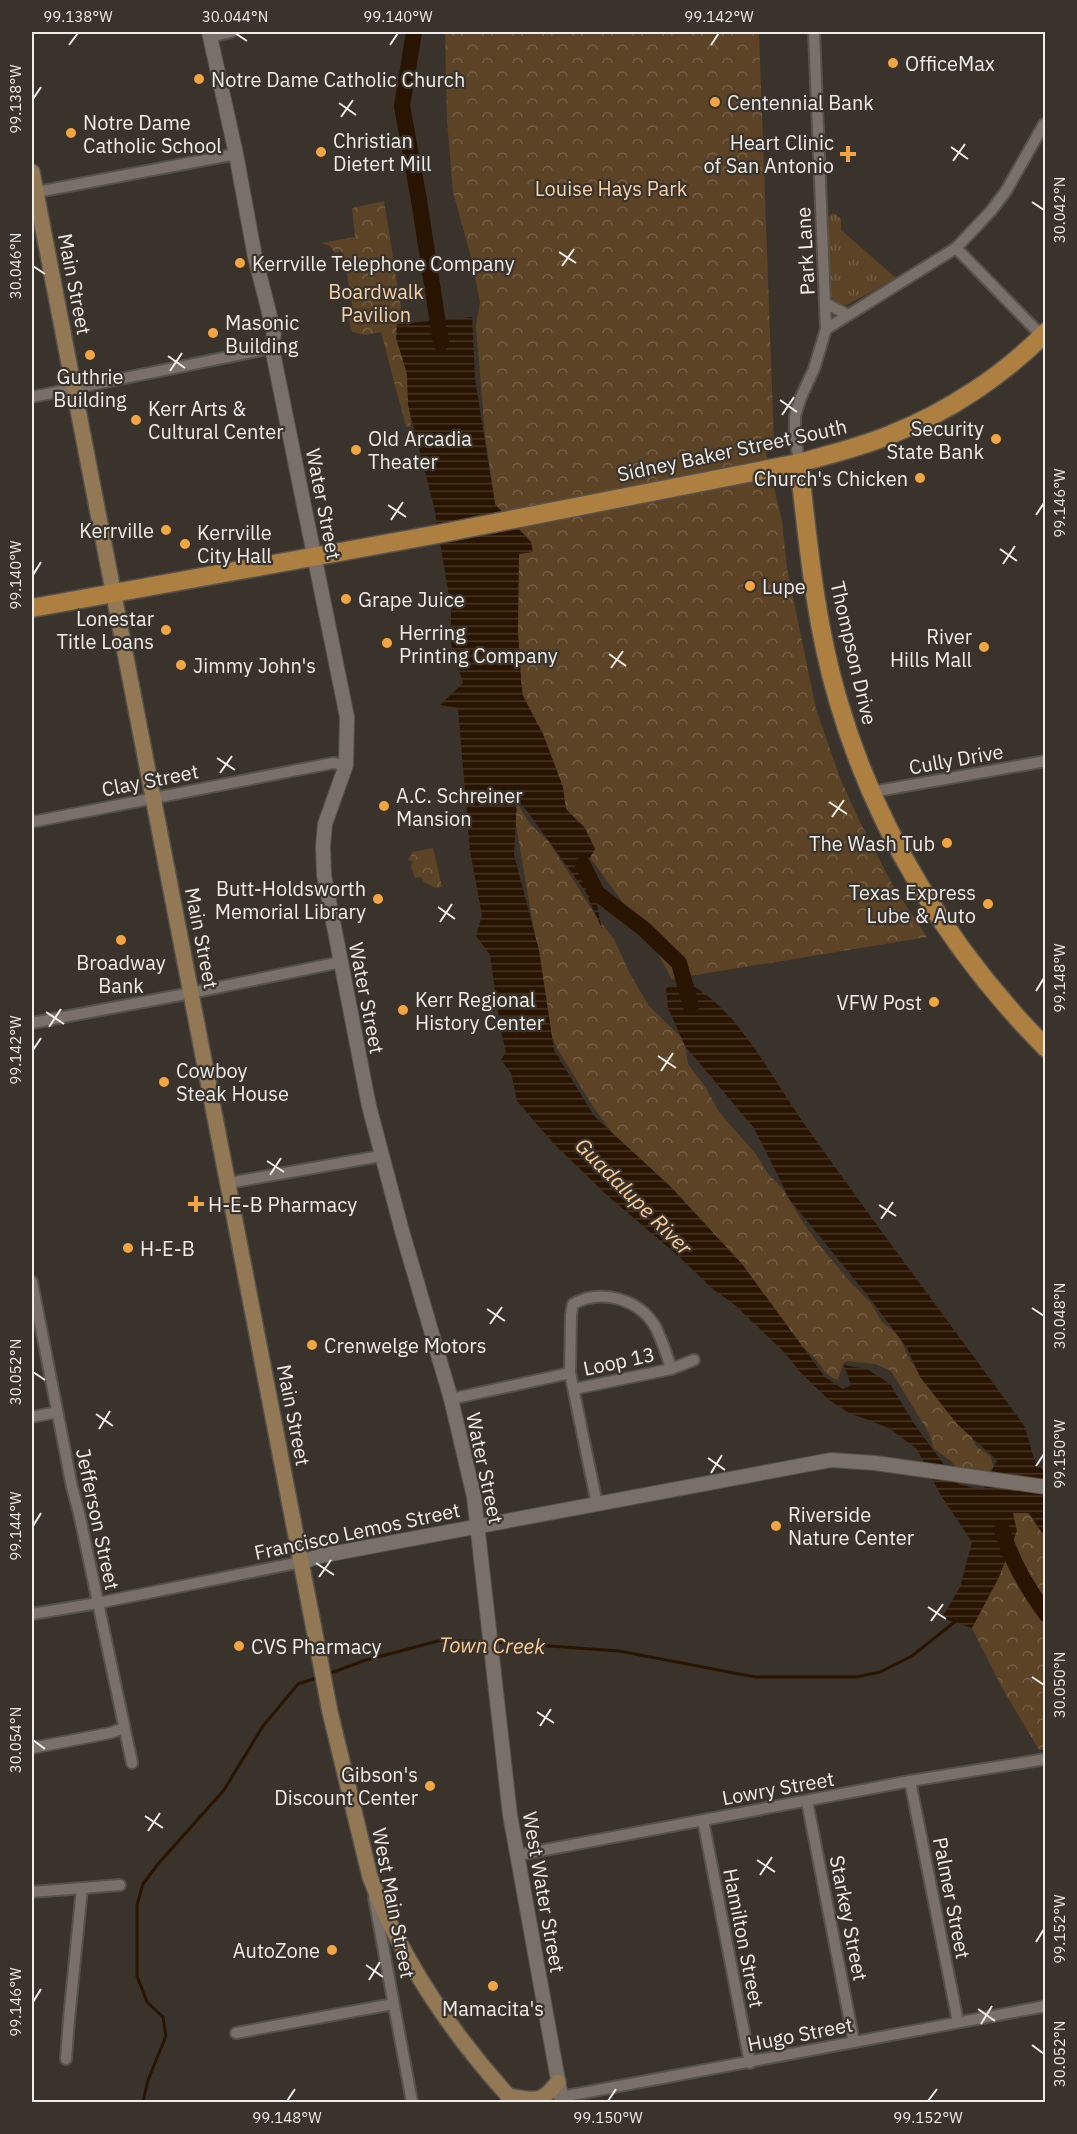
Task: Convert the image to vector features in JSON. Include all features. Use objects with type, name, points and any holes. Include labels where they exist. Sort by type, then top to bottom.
[{"type":"main road","name":"Main Street","points":[[32,172],[33,192],[74,388],[330,1712]]},
{"type":"main road","name":"Sidney Baker Street South","points":[[32,608],[433,535],[799,463],[872,442],[926,418],[1001,371],[1044,334]]},
{"type":"main road","name":"Thompson Drive","points":[[799,463],[808,550],[824,641],[845,723],[872,792],[904,860],[950,934],[988,984],[1046,1048]]},
{"type":"main road","name":"West Main Street","points":[[330,1712],[370,1877]]},
{"type":"main road","points":[[370,1877],[409,1958],[438,2009],[471,2053],[511,2099],[535,2099],[546,2096],[558,2082]]},
{"type":"street","points":[[209,34],[231,32]]},
{"type":"street","name":"Park Lane","points":[[799,463],[795,416],[814,369],[826,329],[814,32]]},
{"type":"street","name":"Water Street","points":[[209,34],[236,154],[255,257],[274,332],[272,348],[347,717],[346,765],[325,824],[324,875],[381,1156],[451,1399],[474,1497],[497,1687]]},
{"type":"street","points":[[826,329],[956,248],[991,211],[1006,191],[1044,124]]},
{"type":"street","points":[[33,192],[236,154]]},
{"type":"street","points":[[956,248],[1044,334]]},
{"type":"street","points":[[825,303],[848,315]]},
{"type":"street","points":[[32,397],[272,348]]},
{"type":"street","name":"Cully Drive","points":[[872,792],[1046,761]]},
{"type":"street","name":"Clay Street","points":[[32,822],[333,764],[346,765]]},
{"type":"street","points":[[32,1023],[341,962]]},
{"type":"street","points":[[228,1184],[381,1156]]},
{"type":"street","name":"Jefferson Street","points":[[32,1282],[57,1412],[132,1763]]},
{"type":"street","name":"Loop 13","points":[[570,1373],[573,1305],[603,1296],[621,1299],[645,1314],[656,1328],[671,1369]]},
{"type":"street","name":"Loop 13","points":[[574,1389],[671,1369],[694,1360]]},
{"type":"street","points":[[451,1399],[570,1373],[597,1504]]},
{"type":"street","points":[[32,1418],[57,1412]]},
{"type":"street","name":"Francisco Lemos Street","points":[[32,1614],[98,1604],[301,1562],[320,1556],[831,1460],[858,1461],[1046,1487]]},
{"type":"street","name":"West Water Street","points":[[497,1687],[510,1815],[562,2100]]},
{"type":"street","points":[[32,1748],[110,1733],[124,1728]]},
{"type":"street","name":"Lowry Street","points":[[518,1855],[910,1781],[1046,1759]]},
{"type":"street","name":"Palmer Street","points":[[910,1781],[958,2022]]},
{"type":"street","name":"Starkey Street","points":[[807,1802],[854,2042]]},
{"type":"street","name":"Hamilton Street","points":[[703,1820],[750,2062]]},
{"type":"street","name":"West Main Street","points":[[370,1877],[412,2103]]},
{"type":"street","points":[[32,1892],[120,1885]]},
{"type":"street","points":[[66,2059],[82,1888]]},
{"type":"street","points":[[236,2033],[393,2004]]},
{"type":"street","name":"Hugo Street","points":[[562,2100],[1046,2006]]},
{"type":"green space","name":"Louise Hays Park","points":[[445,32],[759,32],[774,443],[764,445],[782,521],[787,568],[816,709],[840,778],[859,820],[893,886],[927,937],[672,979],[652,943],[549,801],[523,694],[485,435],[476,326],[480,302],[471,257],[453,192],[447,120]]},
{"type":"green space","name":"Boardwalk Pavilion","points":[[384,201],[401,307],[411,426],[406,427],[381,332],[366,335],[352,332],[348,315],[353,311],[344,255],[341,251],[335,253],[330,246],[321,243],[355,237],[352,208]]},
{"type":"green space","points":[[831,214],[841,219],[841,230],[896,278],[847,305],[836,303],[829,293],[826,224]]},
{"type":"green space","points":[[516,801],[529,823],[549,842],[598,919],[614,939],[630,974],[649,1006],[684,1040],[688,1064],[706,1088],[719,1112],[782,1188],[821,1247],[871,1303],[882,1322],[900,1336],[913,1364],[970,1435],[976,1446],[991,1457],[993,1467],[985,1475],[959,1472],[951,1461],[934,1449],[929,1433],[891,1371],[875,1364],[847,1361],[843,1364],[838,1379],[827,1374],[613,1134],[594,1108],[552,1037],[513,807]]},
{"type":"green space","points":[[433,848],[442,887],[436,888],[424,882],[421,877],[415,878],[411,866],[413,862],[408,860],[413,852]]},
{"type":"green space","points":[[1013,1513],[1028,1513],[1045,1537],[1045,1750],[1039,1750],[1001,1686],[972,1628],[999,1577]]},
{"type":"water","points":[[472,317],[475,379],[495,504],[531,542],[533,552],[519,554],[518,631],[522,694],[543,734],[563,787],[566,809],[585,828],[595,849],[588,861],[602,929],[585,891],[517,800],[514,855],[539,950],[554,1050],[594,1116],[671,1187],[742,1264],[825,1377],[843,1389],[851,1385],[844,1365],[867,1369],[890,1384],[915,1425],[958,1484],[983,1490],[997,1460],[957,1424],[920,1377],[907,1348],[790,1200],[754,1128],[685,1046],[668,1008],[666,988],[684,984],[699,990],[724,1011],[750,1041],[832,1163],[1025,1427],[1034,1459],[1045,1473],[1045,1537],[1029,1513],[1013,1513],[1017,1531],[999,1577],[972,1628],[942,1618],[960,1587],[972,1542],[940,1494],[917,1449],[889,1428],[849,1413],[829,1400],[735,1305],[714,1290],[609,1197],[553,1143],[517,1101],[511,1073],[501,1060],[506,1052],[490,955],[476,936],[482,915],[470,851],[458,708],[440,705],[463,683],[451,644],[451,608],[434,507],[408,405],[407,374],[396,338],[397,324]]},
{"type":"waterway","name":"Guadalupe River","points":[[414,32],[402,106],[441,343]]},
{"type":"waterway","name":"Guadalupe River","points":[[583,865],[597,893],[644,929],[679,963],[691,1006]]},
{"type":"waterway","name":"Guadalupe River","points":[[1002,1530],[1010,1553],[1046,1614]]},
{"type":"waterway","name":"Town Creek","points":[[494,1642],[619,1651],[755,1677],[856,1677],[880,1672],[912,1656],[957,1620]]},
{"type":"waterway","name":"Town Creek","points":[[328,1674],[366,1660],[442,1640],[488,1642]]},
{"type":"waterway","name":"Town Creek","points":[[143,2102],[148,2080],[166,2036],[163,2017],[147,2002],[137,1976],[137,1905],[143,1884],[224,1790],[263,1726],[298,1684],[319,1677]]},
{"type":"place","name":"OfficeMax","points":[[893,63]]},
{"type":"place","name":"Notre Dame Catholic Church","points":[[199,79]]},
{"type":"place","name":"Centennial Bank","points":[[715,102]]},
{"type":"place","name":"Notre Dame Catholic School","points":[[71,133]]},
{"type":"place","name":"Christian Dietert Mill","points":[[321,152]]},
{"type":"place","name":"Heart Clinic of San Antonio","points":[[848,154]]},
{"type":"place","name":"Kerrville Telephone Company","points":[[240,263]]},
{"type":"place","name":"Masonic Building","points":[[213,333]]},
{"type":"place","name":"Guthrie Building","points":[[90,355]]},
{"type":"place","name":"Kerr Arts & Cultural Center","points":[[136,420]]},
{"type":"place","name":"Security State Bank","points":[[996,439]]},
{"type":"place","name":"Old Arcadia Theater","points":[[356,450]]},
{"type":"place","name":"Church's Chicken","points":[[920,478]]},
{"type":"place","name":"Kerrville","points":[[166,530]]},
{"type":"place","name":"Kerrville City Hall","points":[[185,544]]},
{"type":"place","name":"Lupe","points":[[750,586]]},
{"type":"place","name":"Grape Juice","points":[[346,599]]},
{"type":"place","name":"Lonestar Title Loans","points":[[166,630]]},
{"type":"place","name":"Herring Printing Company","points":[[387,643]]},
{"type":"place","name":"River Hills Mall","points":[[984,647]]},
{"type":"place","name":"Jimmy John's","points":[[181,665]]},
{"type":"place","name":"A.C. Schreiner Mansion","points":[[384,806]]},
{"type":"place","name":"The Wash Tub","points":[[947,843]]},
{"type":"place","name":"Butt-Holdsworth Memorial Library","points":[[378,899]]},
{"type":"place","name":"Texas Express Lube & Auto","points":[[988,904]]},
{"type":"place","name":"Broadway Bank","points":[[121,940]]},
{"type":"place","name":"VFW Post","points":[[934,1002]]},
{"type":"place","name":"Kerr Regional History Center","points":[[403,1010]]},
{"type":"place","name":"Cowboy Steak House","points":[[164,1082]]},
{"type":"place","name":"H-E-B Pharmacy","points":[[196,1204]]},
{"type":"place","name":"H-E-B","points":[[128,1248]]},
{"type":"place","name":"Crenwelge Motors","points":[[312,1345]]},
{"type":"place","name":"Riverside Nature Center","points":[[776,1526]]},
{"type":"place","name":"CVS Pharmacy","points":[[239,1646]]},
{"type":"place","name":"Gibson's Discount Center","points":[[430,1786]]},
{"type":"place","name":"AutoZone","points":[[332,1950]]},
{"type":"place","name":"Mamacita's","points":[[493,1986]]}]
